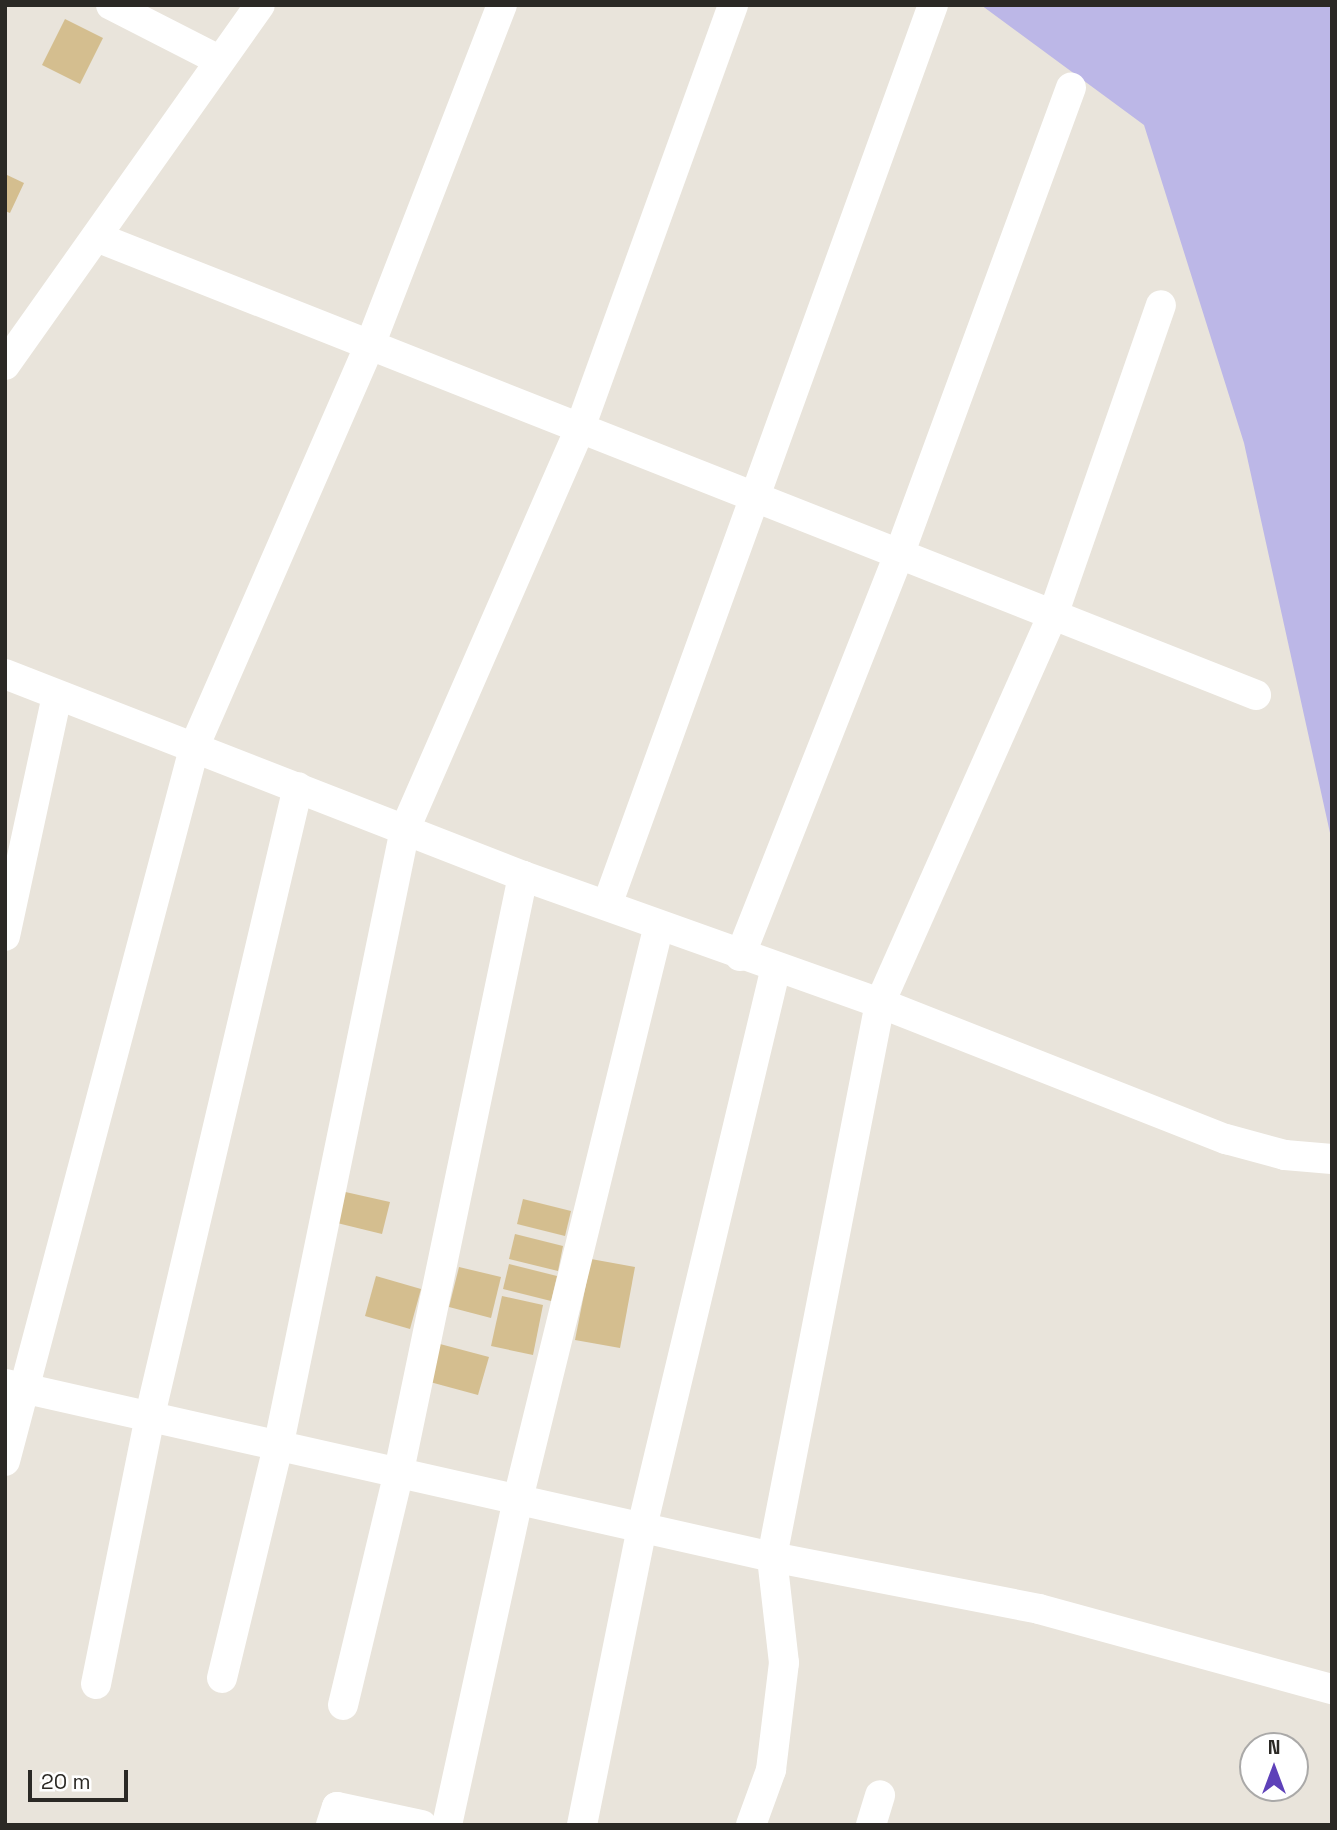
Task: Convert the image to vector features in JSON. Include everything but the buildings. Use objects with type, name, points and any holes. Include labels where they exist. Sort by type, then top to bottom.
[{"type":"street","points":[[5,365],[99,238],[218,59],[260,5]]},
{"type":"street","points":[[5,1461],[13,1386],[195,745],[370,345],[502,5]]},
{"type":"street","points":[[222,1678],[279,1443],[405,830],[580,428],[733,5]]},
{"type":"street","points":[[607,905],[752,496],[933,5]]},
{"type":"street","points":[[125,8],[218,59]]},
{"type":"street","points":[[740,956],[899,555],[1071,88]]},
{"type":"street","points":[[99,238],[1255,695]]},
{"type":"street","points":[[751,1825],[771,1770],[784,1663],[772,1557],[880,1003],[1053,615],[1161,305]]},
{"type":"street","points":[[5,674],[57,696],[195,745],[523,876],[740,956],[880,1003],[1226,1139],[1285,1155],[1332,1159]]},
{"type":"street","points":[[5,936],[57,696]]},
{"type":"street","points":[[96,1684],[150,1415],[298,787]]},
{"type":"street","points":[[343,1705],[399,1471],[523,876]]},
{"type":"street","points":[[447,1825],[519,1499],[660,925]]},
{"type":"street","points":[[582,1825],[642,1527],[776,967]]},
{"type":"street","points":[[13,1386],[279,1443],[772,1557],[1039,1609],[1332,1689]]},
{"type":"street","points":[[871,1825],[880,1795]]},
{"type":"street","points":[[331,1825],[337,1807],[422,1825]]},
{"type":"shaded area","points":[[981,5],[1332,5],[1332,842],[1244,443],[1144,125]]}]
